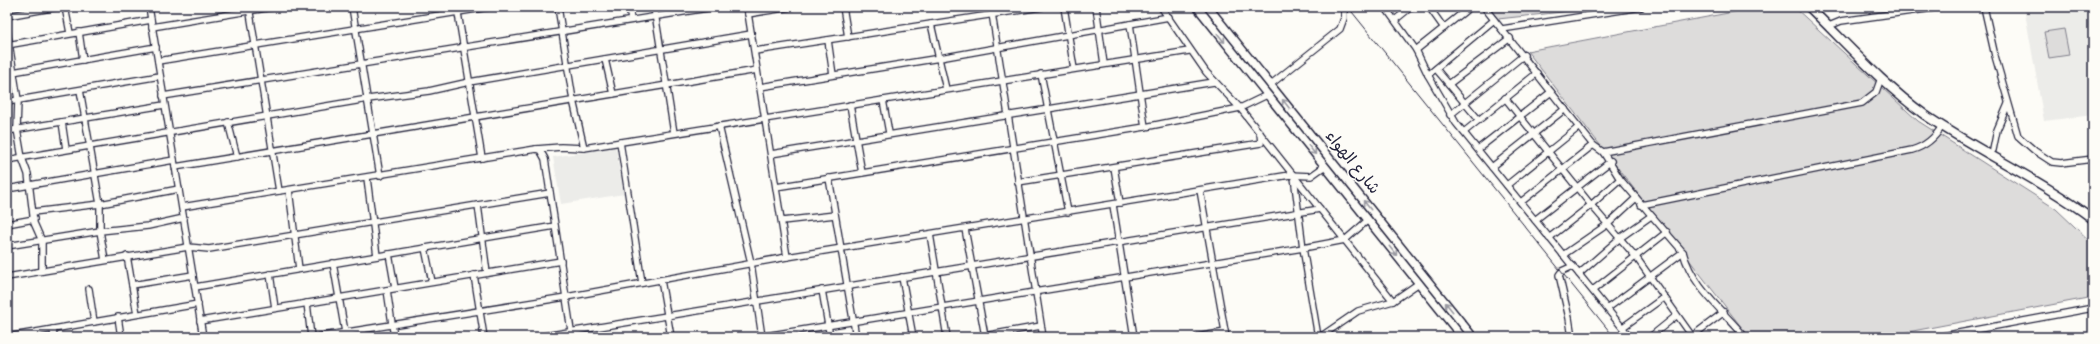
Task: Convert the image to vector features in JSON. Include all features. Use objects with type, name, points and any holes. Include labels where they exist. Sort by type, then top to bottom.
[{"type":"highway","points":[[1809,7],[1912,98],[1944,121],[2060,190],[2093,214]]},
{"type":"highway","points":[[1816,7],[1881,78],[1925,114],[1942,126],[2058,194],[2093,219]]},
{"type":"main road","name":"شارع الهواء","points":[[1198,7],[1462,337]]},
{"type":"main road","name":"شارع الهواء","points":[[1208,7],[1473,337]]},
{"type":"street","points":[[7,16],[57,7]]},
{"type":"street","points":[[65,7],[70,33]]},
{"type":"street","points":[[149,7],[203,336],[193,337]]},
{"type":"street","points":[[152,27],[249,9],[274,7]]},
{"type":"street","points":[[352,7],[380,176]]},
{"type":"street","points":[[158,61],[356,28],[457,9],[489,7]]},
{"type":"street","points":[[558,7],[584,148]]},
{"type":"street","points":[[629,7],[631,20]]},
{"type":"street","points":[[654,7],[674,133]]},
{"type":"street","points":[[163,96],[714,7]]},
{"type":"street","points":[[747,7],[787,257]]},
{"type":"street","points":[[748,14],[791,7]]},
{"type":"street","points":[[843,7],[848,37]]},
{"type":"street","points":[[991,7],[1043,337]]},
{"type":"street","points":[[755,51],[1041,7]]},
{"type":"street","points":[[1064,7],[1074,69]]},
{"type":"street","points":[[1096,7],[1104,64]]},
{"type":"street","points":[[1161,7],[1169,17],[1189,51],[1214,82],[1240,108],[1393,301]]},
{"type":"street","points":[[1270,85],[1340,29],[1344,18],[1344,7]]},
{"type":"street","points":[[1385,7],[1416,50],[1428,76],[1450,115],[1630,337]]},
{"type":"street","points":[[1395,20],[1411,7]]},
{"type":"street","points":[[1428,7],[1444,28]]},
{"type":"street","points":[[1416,50],[1470,7]]},
{"type":"street","points":[[1484,7],[1524,55],[1579,127],[1593,144],[1603,152],[1620,179],[1683,252],[1686,262],[1709,299],[1724,312],[1745,337]]},
{"type":"street","points":[[1502,29],[1641,7]]},
{"type":"street","points":[[1831,25],[1941,7]]},
{"type":"street","points":[[1984,7],[2008,104],[2018,136],[2035,151],[2056,163],[2093,159]]},
{"type":"street","points":[[249,9],[279,191]]},
{"type":"street","points":[[457,9],[482,158]]},
{"type":"street","points":[[760,87],[940,58],[1169,17]]},
{"type":"street","points":[[8,45],[151,20]]},
{"type":"street","points":[[1428,76],[1494,20]]},
{"type":"street","points":[[931,24],[946,89]]},
{"type":"street","points":[[1130,24],[1145,127]]},
{"type":"street","points":[[7,30],[8,45],[15,71],[18,100],[19,121],[17,129],[22,158],[30,184],[34,219],[42,241],[42,271]]},
{"type":"street","points":[[79,32],[83,60]]},
{"type":"street","points":[[7,160],[169,134],[228,122],[368,99],[429,91],[469,82],[751,34]]},
{"type":"street","points":[[1449,84],[1510,38]]},
{"type":"street","points":[[828,40],[833,75]]},
{"type":"street","points":[[7,73],[156,47]]},
{"type":"street","points":[[182,207],[380,176],[536,149],[561,147],[584,148],[1189,51]]},
{"type":"street","points":[[1450,115],[1524,55]]},
{"type":"street","points":[[606,59],[613,94]]},
{"type":"street","points":[[1436,69],[1479,120]]},
{"type":"street","points":[[175,167],[757,70]]},
{"type":"street","points":[[1464,132],[1537,73]]},
{"type":"street","points":[[1040,74],[1068,212]]},
{"type":"street","points":[[7,102],[160,76]]},
{"type":"street","points":[[1603,152],[1862,103],[1871,98],[1879,88],[1881,78]]},
{"type":"street","points":[[771,154],[1047,107],[1214,82]]},
{"type":"street","points":[[1879,88],[1889,85]]},
{"type":"street","points":[[80,90],[100,204],[100,231],[105,260]]},
{"type":"street","points":[[1478,150],[1551,92]]},
{"type":"street","points":[[776,187],[1145,127],[1240,108],[1267,95]]},
{"type":"street","points":[[1505,98],[1576,187],[1636,257],[1691,337],[1724,312]]},
{"type":"street","points":[[883,100],[889,133]]},
{"type":"street","points":[[1993,150],[1997,130],[2008,104]]},
{"type":"street","points":[[7,131],[164,105]]},
{"type":"street","points":[[850,105],[862,173]]},
{"type":"street","points":[[1492,167],[1565,109]]},
{"type":"street","points":[[62,122],[66,150]]},
{"type":"street","points":[[228,122],[237,157]]},
{"type":"street","points":[[719,126],[752,263],[761,337],[795,334],[828,326],[1345,240],[1368,220]]},
{"type":"street","points":[[1642,205],[1912,150],[1923,147],[1939,132],[1942,126]]},
{"type":"street","points":[[1507,185],[1579,127]]},
{"type":"street","points":[[1018,182],[1261,143],[1260,133]]},
{"type":"street","points":[[620,142],[642,283]]},
{"type":"street","points":[[1521,202],[1563,170],[1593,144]]},
{"type":"street","points":[[536,149],[540,150],[543,154],[572,334]]},
{"type":"street","points":[[7,189],[174,160]]},
{"type":"street","points":[[1535,220],[1610,161]]},
{"type":"street","points":[[316,337],[566,297],[787,257],[1200,190],[1293,175],[1311,176],[1325,166]]},
{"type":"street","points":[[1114,167],[1120,203]]},
{"type":"street","points":[[1293,175],[1303,248],[1319,337],[1358,311],[1393,301],[1419,283]]},
{"type":"street","points":[[367,178],[377,256]]},
{"type":"street","points":[[829,178],[856,337]]},
{"type":"street","points":[[1550,238],[1620,179]]},
{"type":"street","points":[[33,212],[100,204],[179,189]]},
{"type":"street","points":[[289,190],[299,269]]},
{"type":"street","points":[[1197,337],[1226,335],[1200,190]]},
{"type":"street","points":[[7,277],[188,247],[209,249],[550,193]]},
{"type":"street","points":[[1564,255],[1608,224],[1636,198]]},
{"type":"street","points":[[478,205],[487,273]]},
{"type":"street","points":[[1113,205],[1134,337]]},
{"type":"street","points":[[538,337],[572,334],[667,316],[822,290],[1320,209]]},
{"type":"street","points":[[782,221],[835,215]]},
{"type":"street","points":[[1579,274],[1620,238],[1651,216]]},
{"type":"street","points":[[7,246],[100,231],[148,226],[184,218]]},
{"type":"street","points":[[7,224],[34,219]]},
{"type":"street","points":[[195,287],[555,226]]},
{"type":"street","points":[[965,229],[980,301],[985,336]]},
{"type":"street","points":[[1593,290],[1667,232]]},
{"type":"street","points":[[930,234],[947,337]]},
{"type":"street","points":[[425,248],[432,282]]},
{"type":"street","points":[[1608,308],[1683,252]]},
{"type":"street","points":[[389,254],[395,288]]},
{"type":"street","points":[[127,256],[137,314]]},
{"type":"street","points":[[200,321],[561,261]]},
{"type":"street","points":[[333,264],[346,332]]},
{"type":"street","points":[[1572,266],[1562,271],[1559,275],[1570,318],[1572,337]]},
{"type":"street","points":[[270,274],[275,308]]},
{"type":"street","points":[[132,285],[193,275]]},
{"type":"street","points":[[474,275],[484,337]]},
{"type":"street","points":[[902,277],[913,337]]},
{"type":"street","points":[[660,280],[671,337]]},
{"type":"street","points":[[89,289],[94,322]]},
{"type":"street","points":[[387,290],[394,337]]},
{"type":"street","points":[[822,290],[830,337]]},
{"type":"street","points":[[1623,327],[1663,298]]},
{"type":"street","points":[[307,303],[311,337]]},
{"type":"street","points":[[7,337],[198,304]]},
{"type":"street","points":[[1937,337],[2093,308]]},
{"type":"street","points":[[1650,337],[1676,316]]},
{"type":"street","points":[[118,317],[121,337]]},
{"type":"street","points":[[978,337],[1042,326]]},
{"type":"street","points":[[52,329],[54,337]]},
{"type":"shaded area","points":[[1489,7],[1584,7],[1581,10],[1498,19]]},
{"type":"shaded area","points":[[1760,7],[1794,7],[1918,121],[2056,209],[2093,244],[2093,297],[1881,337],[1749,337],[1527,51]]},
{"type":"shaded area","points":[[2024,7],[2093,7],[2093,115],[2044,121]]},
{"type":"shaded area","points":[[2064,29],[2069,55],[2049,58],[2044,32]]},
{"type":"shaded area","points":[[616,147],[624,194],[561,204],[553,157]]},
{"type":"railway","points":[[1348,7],[1614,337]]}]
